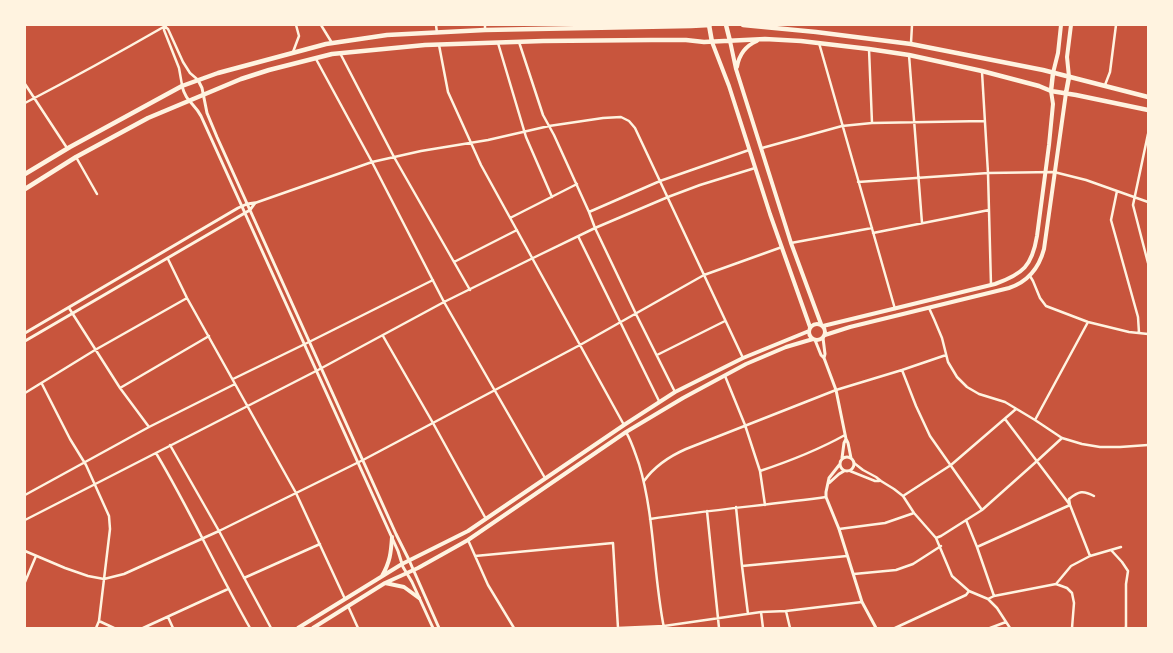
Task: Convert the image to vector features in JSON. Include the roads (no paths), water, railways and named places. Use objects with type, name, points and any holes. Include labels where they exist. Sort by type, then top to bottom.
[{"type":"main road","points":[[25,174],[67,148],[182,86],[293,52],[332,43],[387,35],[437,33],[485,28],[709,25],[712,42],[730,86],[809,329],[809,334],[814,339]]},
{"type":"main road","points":[[726,25],[736,70],[760,148],[791,243],[825,331],[824,337]]},
{"type":"main road","points":[[743,25],[911,44],[1053,73],[1148,97]]},
{"type":"main road","points":[[298,628],[402,564],[448,542],[486,519],[659,401],[743,358],[809,329],[816,324],[822,325],[991,285],[1016,275],[1032,257],[1037,236],[1053,104],[1051,91],[1053,73],[1061,25]]},
{"type":"main road","points":[[313,628],[385,582],[413,570],[468,540],[626,432],[746,364],[786,347],[824,337],[850,327],[1014,286],[1024,281],[1034,271],[1042,256],[1066,94],[1068,77],[1067,57],[1071,25]]},
{"type":"main road","points":[[736,70],[739,58],[746,48],[753,42],[765,38]]},
{"type":"main road","points":[[25,189],[76,157],[148,118],[203,94],[241,79],[316,57],[381,48],[519,42],[651,40],[712,42],[765,38],[909,55],[982,71],[1051,91],[1148,110]]},
{"type":"main road","points":[[382,576],[389,564],[392,537]]},
{"type":"main road","points":[[385,582],[404,586],[419,598]]},
{"type":"street","points":[[165,25],[186,68],[200,84],[207,113],[309,342],[358,463],[392,537],[402,564],[433,628]]},
{"type":"street","points":[[165,25],[164,30],[179,68],[184,94],[201,116],[305,344],[363,460],[438,628]]},
{"type":"street","points":[[25,103],[124,50],[165,25]]},
{"type":"street","points":[[293,52],[299,36],[296,25]]},
{"type":"street","points":[[321,25],[332,43]]},
{"type":"street","points":[[436,25],[437,33]]},
{"type":"street","points":[[816,32],[817,25]]},
{"type":"street","points":[[911,44],[912,25]]},
{"type":"street","points":[[1105,87],[1110,72],[1116,25]]},
{"type":"street","points":[[519,42],[543,115],[577,184],[595,228],[675,392]]},
{"type":"street","points":[[498,43],[527,141],[552,196]]},
{"type":"street","points":[[818,43],[895,308]]},
{"type":"street","points":[[439,45],[448,92],[481,165],[624,425]]},
{"type":"street","points":[[870,49],[872,123]]},
{"type":"street","points":[[340,53],[394,157],[470,290]]},
{"type":"street","points":[[909,55],[922,223]]},
{"type":"street","points":[[316,57],[444,302],[545,478]]},
{"type":"street","points":[[982,71],[988,173],[991,285]]},
{"type":"street","points":[[25,84],[67,148]]},
{"type":"street","points":[[25,333],[247,204],[255,203],[372,162],[549,126],[616,117],[626,119],[635,128],[743,358]]},
{"type":"street","points":[[760,148],[842,126],[872,123],[984,120]]},
{"type":"street","points":[[1148,134],[1132,205],[1148,263]]},
{"type":"street","points":[[589,212],[660,181],[750,150]]},
{"type":"street","points":[[76,157],[97,194]]},
{"type":"street","points":[[25,520],[383,336],[444,302],[578,236],[693,187],[756,168]]},
{"type":"street","points":[[858,182],[988,173],[1054,172],[1086,180],[1148,202]]},
{"type":"street","points":[[510,218],[577,184]]},
{"type":"street","points":[[1117,191],[1111,220],[1138,317],[1139,333]]},
{"type":"street","points":[[25,341],[250,210],[255,203]]},
{"type":"street","points":[[873,233],[989,210]]},
{"type":"street","points":[[791,243],[872,228]]},
{"type":"street","points":[[454,262],[517,230]]},
{"type":"street","points":[[578,236],[659,401]]},
{"type":"street","points":[[25,551],[80,574],[104,579],[124,574],[358,463],[580,345],[704,275],[782,247]]},
{"type":"street","points":[[167,257],[187,298],[296,494],[345,598]]},
{"type":"street","points":[[1030,276],[1034,281],[1040,298],[1046,306],[1088,322],[1129,332],[1148,334]]},
{"type":"street","points":[[232,379],[433,280]]},
{"type":"street","points":[[25,393],[95,350],[187,298]]},
{"type":"street","points":[[69,308],[120,388],[149,427]]},
{"type":"street","points":[[928,308],[942,338],[946,355],[957,377],[967,387],[979,394],[1000,400],[1062,438],[1100,447],[1148,445]]},
{"type":"street","points":[[657,355],[725,321]]},
{"type":"street","points":[[1035,420],[1088,322]]},
{"type":"street","points":[[120,388],[209,336]]},
{"type":"street","points":[[383,336],[486,519]]},
{"type":"street","points":[[824,337],[824,358]]},
{"type":"street","points":[[814,339],[824,358],[836,390],[851,458],[903,496],[914,513],[941,546],[952,576],[969,591],[988,599],[997,608],[1010,628]]},
{"type":"street","points":[[644,481],[658,467],[678,453],[745,425],[836,390],[946,355]]},
{"type":"street","points":[[902,370],[930,436],[982,510]]},
{"type":"street","points":[[725,376],[745,425],[760,471],[766,504]]},
{"type":"street","points":[[42,384],[84,462],[109,516],[110,525],[104,579],[99,621],[96,628]]},
{"type":"street","points":[[25,495],[149,427],[235,384]]},
{"type":"street","points":[[903,496],[951,465],[1016,409]]},
{"type":"street","points":[[1005,419],[1070,505],[1090,556]]},
{"type":"street","points":[[626,432],[644,481],[664,627]]},
{"type":"street","points":[[846,437],[840,464],[829,478],[826,498],[839,529],[862,602],[876,628]]},
{"type":"street","points":[[760,471],[846,437]]},
{"type":"street","points":[[936,538],[982,510],[1062,438]]},
{"type":"street","points":[[170,445],[219,530],[271,628]]},
{"type":"street","points":[[156,453],[250,628]]},
{"type":"street","points":[[842,458],[851,458]]},
{"type":"street","points":[[850,470],[853,468],[854,462]]},
{"type":"street","points":[[840,464],[840,467],[845,471]]},
{"type":"street","points":[[829,483],[839,474],[850,470],[875,481],[881,481]]},
{"type":"street","points":[[1070,505],[1069,500],[1080,492],[1089,492],[1094,496]]},
{"type":"street","points":[[650,519],[736,507],[826,498]]},
{"type":"street","points":[[977,546],[1070,505]]},
{"type":"street","points":[[736,507],[748,614]]},
{"type":"street","points":[[707,511],[719,628]]},
{"type":"street","points":[[839,529],[885,523],[914,513]]},
{"type":"street","points":[[966,520],[994,596]]},
{"type":"street","points":[[468,540],[488,585],[514,628]]},
{"type":"street","points":[[474,556],[613,543],[618,628],[664,627],[761,612],[786,612],[862,602]]},
{"type":"street","points":[[244,578],[320,544]]},
{"type":"street","points":[[852,574],[896,570],[913,564],[941,546]]},
{"type":"street","points":[[1056,584],[1071,566],[1090,556],[1122,548]]},
{"type":"street","points":[[1112,550],[1128,571],[1125,628]]},
{"type":"street","points":[[25,582],[36,556]]},
{"type":"street","points":[[742,566],[847,556]]},
{"type":"street","points":[[988,599],[994,596],[1056,584],[1067,588],[1072,593],[1074,603],[1072,628]]},
{"type":"street","points":[[142,628],[228,589]]},
{"type":"street","points":[[895,628],[966,595],[969,591]]},
{"type":"street","points":[[348,606],[358,628]]},
{"type":"street","points":[[761,612],[763,628]]},
{"type":"street","points":[[786,612],[790,628]]},
{"type":"street","points":[[168,617],[173,628]]},
{"type":"street","points":[[99,621],[114,628]]},
{"type":"street","points":[[990,628],[1006,622]]}]
